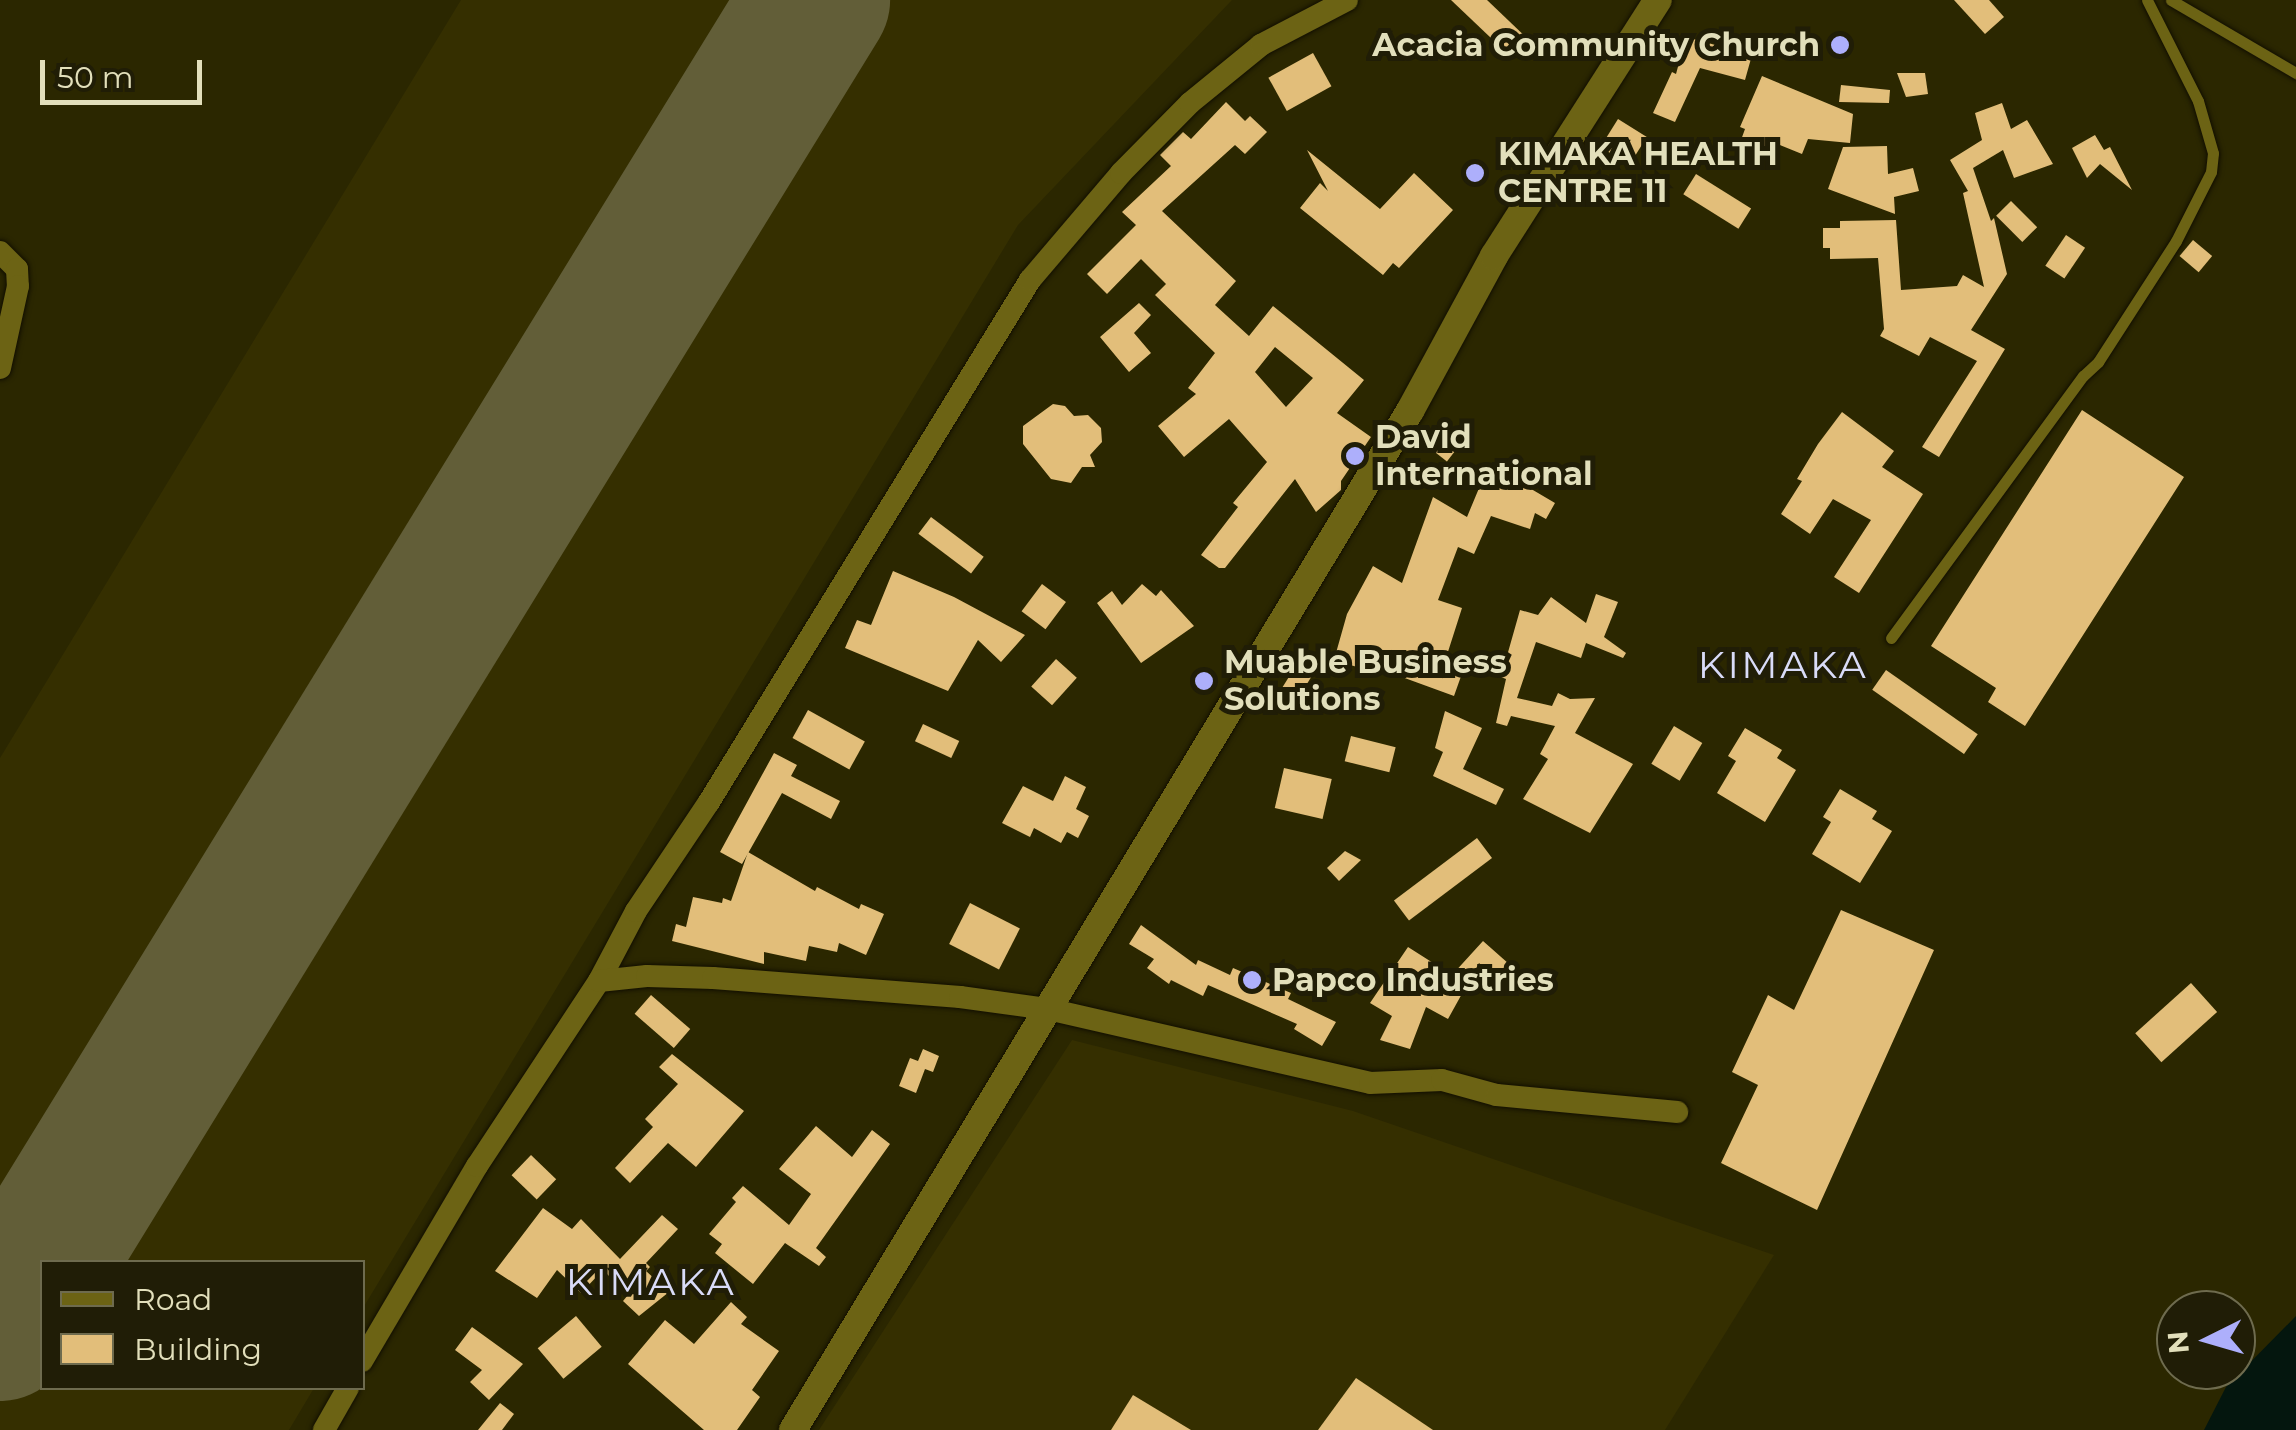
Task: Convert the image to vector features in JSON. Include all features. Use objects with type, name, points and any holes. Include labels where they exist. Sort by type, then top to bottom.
[{"type":"main road","points":[[793,1430],[1410,410],[1494,256],[1658,0]]},
{"type":"street","points":[[365,1356],[477,1166],[599,981],[636,911],[710,802],[1030,280],[1121,173],[1190,103],[1261,44],[1346,0]]},
{"type":"street","points":[[0,252],[17,270],[18,286],[0,368]]},
{"type":"street","points":[[599,981],[647,976],[878,989],[1048,1009],[1370,1083],[1442,1080],[1497,1094],[1677,1112]]},
{"type":"street","points":[[324,1430],[347,1390]]},
{"type":"lane","points":[[1892,638],[2098,362],[2176,241],[2211,172],[2214,153],[2198,101],[2146,0]]},
{"type":"lane","points":[[2171,0],[2296,73]]},
{"type":"shaded area","points":[[461,0],[1232,0],[1018,225],[365,1305],[365,1260],[40,1260],[40,1390],[313,1390],[289,1430],[0,1430],[0,758]]},
{"type":"shaded area","points":[[1072,1040],[1353,1111],[1774,1255],[1665,1430],[819,1430]]},
{"type":"shaded area","points":[[2296,1316],[2296,1430],[2204,1430],[2224,1390],[2256,1390],[2256,1357]]},
{"type":"building","points":[[1451,0],[1487,0],[1529,40],[1512,58]]},
{"type":"building","points":[[1954,0],[1989,0],[2004,17],[1985,34]]},
{"type":"building","points":[[1686,37],[1752,55],[1745,80],[1700,68],[1675,122],[1653,113],[1672,72],[1676,74]]},
{"type":"building","points":[[1313,53],[1331,86],[1287,111],[1268,78]]},
{"type":"building","points":[[1897,73],[1925,73],[1928,94],[1906,97]]},
{"type":"building","points":[[1762,76],[1853,114],[1850,143],[1808,139],[1802,154],[1770,141],[1767,151],[1741,140],[1745,129],[1740,127]]},
{"type":"building","points":[[1841,85],[1890,90],[1889,103],[1839,102]]},
{"type":"building","points":[[1226,102],[1245,121],[1250,116],[1267,132],[1245,154],[1235,145],[1162,211],[1236,281],[1215,305],[1249,336],[1273,306],[1364,380],[1337,413],[1371,437],[1341,481],[1341,490],[1316,512],[1295,479],[1225,568],[1201,555],[1238,507],[1233,503],[1267,462],[1229,419],[1184,457],[1158,426],[1196,394],[1188,388],[1215,353],[1155,295],[1166,284],[1141,259],[1107,294],[1087,274],[1136,225],[1122,212],[1171,166],[1160,155],[1183,132],[1191,139]],"holes":[[[1275,347],[1313,378],[1286,407],[1255,372]]]},
{"type":"building","points":[[2002,103],[2011,129],[2027,120],[2053,164],[2014,178],[2003,150],[1973,168],[1991,221],[1994,218],[2007,274],[1971,330],[2005,349],[1939,457],[1922,447],[1977,361],[1930,337],[1919,356],[1880,336],[1884,329],[1878,258],[1830,259],[1830,248],[1823,248],[1823,228],[1840,228],[1840,221],[1896,220],[1901,290],[1957,286],[1963,275],[1984,287],[1963,193],[1968,191],[1950,160],[1982,140],[1975,113]]},
{"type":"building","points":[[1618,119],[1647,137],[1629,165],[1601,147]]},
{"type":"building","points":[[2095,135],[2104,150],[2110,147],[2132,190],[2100,164],[2087,178],[2072,148]]},
{"type":"building","points":[[1887,146],[1888,174],[1913,168],[1919,191],[1894,197],[1895,214],[1828,189],[1843,147]]},
{"type":"building","points":[[1307,150],[1380,209],[1414,173],[1453,210],[1399,268],[1393,263],[1383,275],[1300,208],[1320,183],[1328,191]]},
{"type":"building","points":[[1696,174],[1751,208],[1738,229],[1683,194]]},
{"type":"building","points":[[2011,201],[2037,227],[2022,242],[1996,216]]},
{"type":"building","points":[[2066,235],[2085,248],[2064,279],[2045,266]]},
{"type":"building","points":[[2193,240],[2212,256],[2199,272],[2180,256]]},
{"type":"building","points":[[1139,303],[1151,315],[1134,333],[1151,353],[1129,372],[1100,337]]},
{"type":"building","points":[[1053,404],[1065,406],[1074,416],[1088,415],[1101,428],[1102,442],[1090,455],[1095,467],[1082,467],[1071,483],[1051,479],[1023,444],[1023,426]]},
{"type":"building","points":[[2082,410],[2184,477],[2025,726],[1988,702],[1996,688],[1931,646]]},
{"type":"building","points":[[1842,412],[1894,451],[1882,467],[1923,494],[1859,593],[1834,577],[1871,520],[1833,499],[1810,534],[1781,514],[1802,481],[1797,479]]},
{"type":"building","points":[[1437,427],[1460,445],[1447,461],[1424,444]]},
{"type":"building","points":[[1487,469],[1506,474],[1555,503],[1546,519],[1535,513],[1530,529],[1491,516],[1474,554],[1458,547],[1438,600],[1462,608],[1446,658],[1465,665],[1454,696],[1369,665],[1367,670],[1334,660],[1347,614],[1373,566],[1402,583],[1433,497],[1467,517]]},
{"type":"building","points":[[931,517],[984,557],[971,573],[918,534]]},
{"type":"building","points":[[893,571],[954,597],[1025,635],[1001,662],[978,640],[948,691],[845,648],[857,620],[871,625]]},
{"type":"building","points":[[1042,584],[1066,602],[1045,629],[1022,611]]},
{"type":"building","points":[[1142,584],[1156,596],[1161,590],[1194,626],[1141,663],[1097,603],[1112,591],[1122,605]]},
{"type":"building","points":[[1596,594],[1618,602],[1604,637],[1626,653],[1623,658],[1586,643],[1581,658],[1536,642],[1517,698],[1552,706],[1558,693],[1570,699],[1595,698],[1575,733],[1633,764],[1590,833],[1523,799],[1548,759],[1540,754],[1555,726],[1511,716],[1507,726],[1496,723],[1506,679],[1501,677],[1520,610],[1538,615],[1551,597],[1586,623]]},
{"type":"building","points":[[1302,656],[1318,666],[1295,703],[1279,692]]},
{"type":"building","points":[[1056,659],[1077,678],[1052,705],[1031,686]]},
{"type":"building","points":[[1886,670],[1978,734],[1964,754],[1872,690]]},
{"type":"building","points":[[808,710],[865,742],[849,770],[792,738]]},
{"type":"building","points":[[1445,711],[1482,728],[1463,769],[1504,789],[1496,805],[1433,776],[1443,752],[1435,748]]},
{"type":"building","points":[[923,724],[959,741],[951,758],[915,741]]},
{"type":"building","points":[[1674,726],[1702,743],[1680,781],[1651,764]]},
{"type":"building","points":[[1745,728],[1782,750],[1777,758],[1796,770],[1765,822],[1717,793],[1736,761],[1728,756]]},
{"type":"building","points":[[1351,736],[1396,747],[1389,772],[1345,761]]},
{"type":"building","points":[[774,753],[797,765],[791,776],[840,801],[831,819],[782,793],[742,864],[720,852]]},
{"type":"building","points":[[1284,768],[1332,779],[1323,819],[1275,808]]},
{"type":"building","points":[[1065,776],[1086,787],[1076,809],[1089,816],[1078,838],[1067,832],[1061,843],[1034,828],[1030,837],[1002,823],[1023,786],[1053,801]]},
{"type":"building","points":[[1840,789],[1877,811],[1872,819],[1892,831],[1860,883],[1812,854],[1831,822],[1823,817]]},
{"type":"building","points":[[1477,838],[1492,858],[1409,921],[1394,901]]},
{"type":"building","points":[[1345,851],[1361,860],[1339,881],[1327,868]]},
{"type":"building","points":[[748,852],[815,891],[817,887],[859,909],[861,904],[884,914],[866,955],[839,943],[837,952],[809,946],[806,961],[764,952],[764,964],[672,941],[676,924],[686,927],[693,897],[731,901]]},
{"type":"building","points":[[970,903],[1020,928],[999,969],[949,944]]},
{"type":"building","points":[[1841,910],[1934,950],[1817,1210],[1721,1163],[1758,1085],[1732,1072],[1768,995],[1794,1010]]},
{"type":"building","points":[[1141,925],[1196,965],[1198,960],[1230,975],[1233,968],[1291,993],[1288,999],[1336,1022],[1322,1046],[1294,1029],[1297,1024],[1208,985],[1203,996],[1171,980],[1169,984],[1147,968],[1154,959],[1129,944]]},
{"type":"building","points":[[1483,941],[1509,964],[1496,979],[1479,963],[1448,1019],[1426,1007],[1410,1049],[1380,1040],[1392,1016],[1370,1003],[1408,947],[1452,975]]},
{"type":"building","points":[[2191,983],[2217,1012],[2161,1062],[2135,1033]]},
{"type":"building","points":[[651,995],[690,1029],[674,1048],[635,1014]]},
{"type":"building","points":[[923,1049],[939,1056],[933,1072],[925,1069],[916,1093],[899,1086],[910,1058],[918,1061]]},
{"type":"building","points":[[672,1054],[744,1111],[696,1167],[668,1143],[630,1183],[615,1168],[653,1127],[645,1119],[678,1084],[659,1067]]},
{"type":"building","points":[[816,1126],[852,1157],[872,1130],[890,1144],[816,1248],[826,1257],[819,1266],[785,1243],[753,1284],[715,1253],[722,1244],[709,1234],[736,1202],[732,1198],[743,1186],[789,1225],[811,1194],[779,1169]]},
{"type":"building","points":[[531,1155],[556,1179],[537,1199],[512,1175]]},
{"type":"building","points":[[543,1208],[572,1229],[581,1219],[620,1259],[662,1215],[678,1229],[646,1263],[650,1267],[646,1271],[669,1292],[639,1316],[623,1301],[628,1295],[603,1270],[581,1293],[557,1270],[537,1298],[495,1271]]},
{"type":"building","points":[[731,1302],[747,1317],[741,1324],[779,1351],[752,1390],[760,1397],[737,1430],[704,1430],[628,1364],[665,1320],[694,1344]]},
{"type":"building","points":[[576,1316],[602,1347],[563,1379],[538,1348]]},
{"type":"building","points":[[472,1327],[523,1364],[489,1400],[470,1382],[482,1370],[455,1350]]},
{"type":"building","points":[[1356,1378],[1433,1430],[1318,1430]]},
{"type":"building","points":[[1133,1395],[1191,1430],[1111,1430]]},
{"type":"building","points":[[500,1403],[514,1414],[502,1430],[478,1430]]},
{"type":"runway","points":[[41,1260],[816,0]]},
{"type":"runway","points":[[0,1327],[40,1262]]},
{"type":"place","name":"Acacia Community Church","points":[[1840,45]]},
{"type":"place","name":"KIMAKA HEALTH CENTRE 11","points":[[1475,173]]},
{"type":"place","name":"David International","points":[[1355,456]]},
{"type":"place","name":"Muable Business Solutions","points":[[1204,681]]},
{"type":"place","name":"Papco Industries","points":[[1252,980]]},
{"type":"district","name":"KIMAKA","points":[[1783,665]]},
{"type":"district","name":"KIMAKA","points":[[651,1282]]}]
